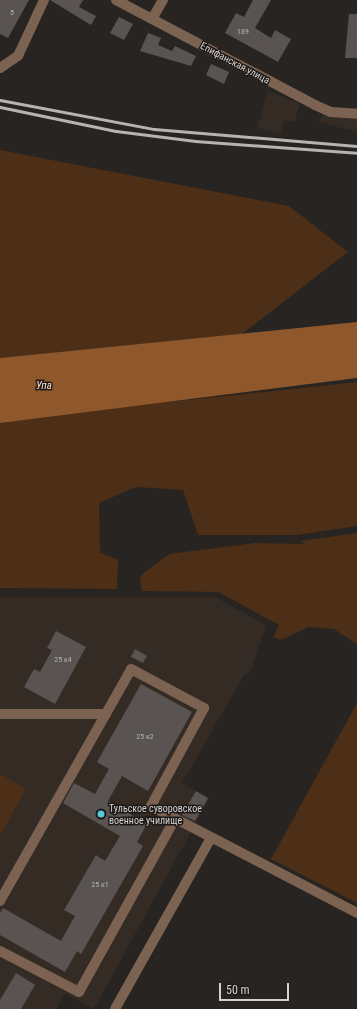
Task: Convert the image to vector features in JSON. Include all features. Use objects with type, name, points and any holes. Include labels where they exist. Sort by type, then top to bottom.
[{"type":"street","points":[[0,68],[18,56],[44,0]]},
{"type":"street","name":"Епифанская улица","points":[[116,0],[320,107],[357,114]]},
{"type":"street","points":[[152,19],[163,0]]},
{"type":"street","points":[[0,901],[131,669],[204,708],[151,806],[356,913]]},
{"type":"street","points":[[0,714],[106,714]]},
{"type":"street","points":[[0,951],[79,992],[175,819]]},
{"type":"street","points":[[115,1009],[211,838]]},
{"type":"shaded area","points":[[268,91],[300,104],[295,121],[284,121],[281,134],[257,128]]},
{"type":"shaded area","points":[[325,111],[357,118],[357,132],[319,122]]},
{"type":"shaded area","points":[[0,150],[289,206],[348,252],[242,334],[0,358]]},
{"type":"shaded area","points":[[357,382],[357,526],[298,535],[198,535],[183,490],[136,487],[99,503],[100,552],[118,560],[117,589],[0,588],[0,420]]},
{"type":"shaded area","points":[[357,533],[357,644],[334,629],[308,627],[281,640],[273,637],[279,625],[218,592],[142,591],[140,576],[169,554],[255,543],[305,544],[300,541]]},
{"type":"shaded area","name":"Тульское суворовское военное училище","points":[[0,597],[215,597],[266,625],[250,673],[244,675],[182,783],[209,799],[94,1009],[65,994],[56,1009],[0,1009]]},
{"type":"shaded area","points":[[357,703],[357,903],[271,859]]},
{"type":"shaded area","points":[[0,774],[26,789],[0,836]]},
{"type":"water","name":"Упа","points":[[357,322],[357,378],[0,423],[0,358]]},
{"type":"building","points":[[0,0],[29,0],[8,38],[0,34]]},
{"type":"building","points":[[50,0],[83,0],[79,7],[96,16],[91,25]]},
{"type":"building","points":[[253,0],[271,0],[255,28],[271,38],[275,30],[291,39],[278,62],[225,33],[236,13],[244,17]]},
{"type":"building","points":[[349,14],[357,14],[357,58],[345,58]]},
{"type":"building","points":[[119,17],[133,24],[124,40],[110,33]]},
{"type":"building","points":[[148,33],[161,38],[158,45],[172,51],[175,46],[196,56],[191,66],[140,51]]},
{"type":"building","points":[[211,64],[229,72],[224,84],[206,75]]},
{"type":"building","points":[[56,631],[86,647],[55,704],[24,687],[34,669],[40,672],[52,650],[47,648]]},
{"type":"building","points":[[135,649],[147,656],[143,663],[131,657]]},
{"type":"building","points":[[141,684],[192,712],[148,791],[122,776],[108,801],[147,824],[137,842],[143,846],[81,954],[77,951],[65,972],[0,935],[0,913],[3,908],[61,941],[75,916],[64,910],[96,855],[105,861],[120,836],[63,803],[74,783],[95,794],[109,769],[97,762]]},
{"type":"building","points":[[196,791],[208,798],[195,821],[182,815]]},
{"type":"building","points":[[16,973],[35,985],[21,1009],[0,1009],[0,1000]]},
{"type":"railway","points":[[0,100],[154,129],[357,146]]},
{"type":"railway","points":[[0,107],[116,131],[195,141],[357,153]]},
{"type":"place","name":"Тульское суворовское военное училище","points":[[101,814]]}]
